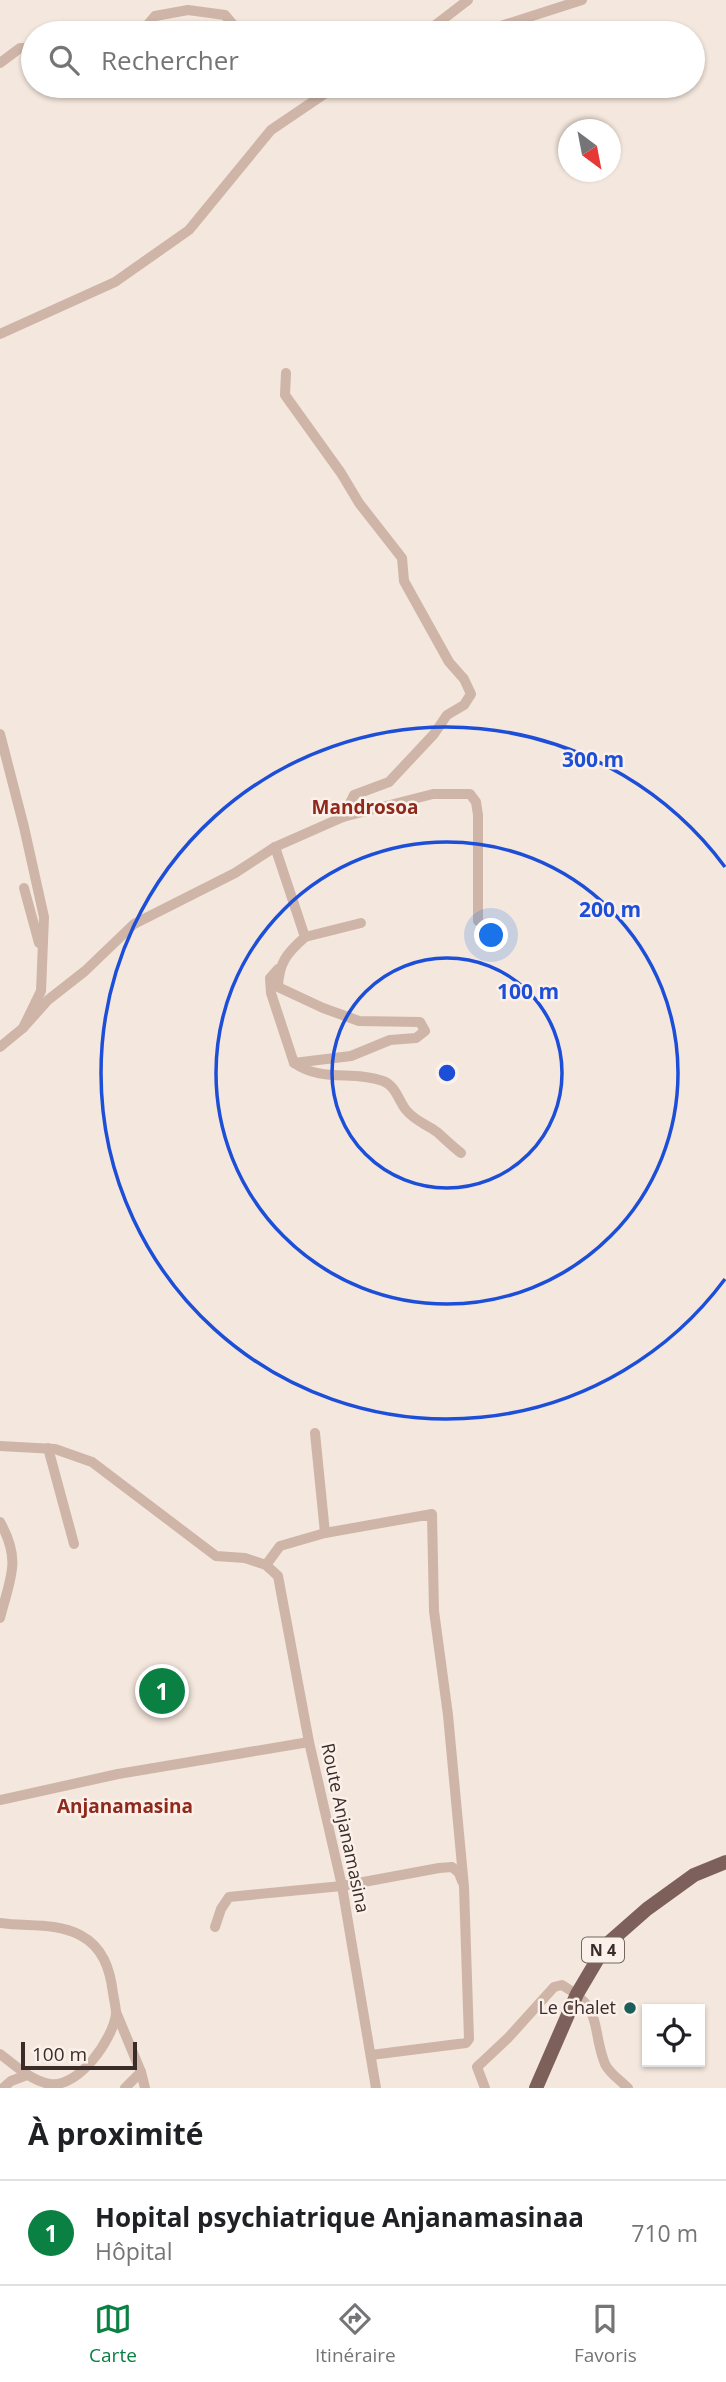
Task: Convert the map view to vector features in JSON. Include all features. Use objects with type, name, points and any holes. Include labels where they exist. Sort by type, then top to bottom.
[{"type":"main road","name":"N 4","points":[[536,2088],[578,1994],[606,1945],[646,1909],[694,1875],[726,1862]]},
{"type":"street","points":[[441,21],[468,0]]},
{"type":"street","points":[[516,21],[582,0]]},
{"type":"street","points":[[151,21],[155,16],[188,10],[225,15],[230,21]]},
{"type":"street","points":[[0,64],[21,48]]},
{"type":"street","points":[[0,334],[115,282],[189,230],[271,131],[316,98]]},
{"type":"street","points":[[286,373],[285,395],[341,473],[359,503],[402,558],[404,580],[449,662],[464,679],[471,694],[464,705],[447,715],[434,734],[389,782],[354,795],[343,817]]},
{"type":"street","points":[[0,734],[44,917],[41,991],[23,1028]]},
{"type":"street","points":[[0,1047],[23,1028],[48,1000],[85,971],[134,924],[235,873],[275,847],[343,817],[433,794],[470,794],[478,815],[478,921]]},
{"type":"street","points":[[275,847],[304,937]]},
{"type":"street","points":[[24,888],[41,952]]},
{"type":"street","points":[[361,923],[304,937],[289,951],[270,978],[271,993],[294,1063],[306,1071],[320,1075],[355,1076],[385,1082],[396,1092],[404,1108],[417,1121],[435,1130],[461,1153]]},
{"type":"street","points":[[278,969],[278,987],[323,1008],[359,1021],[420,1022],[425,1031],[416,1038],[390,1040],[351,1056],[294,1063]]},
{"type":"street","points":[[315,1433],[325,1533]]},
{"type":"street","points":[[0,1446],[48,1448],[92,1462],[216,1556],[244,1558],[266,1565],[280,1546],[325,1533],[432,1514],[434,1611],[448,1715],[464,1887],[469,2039],[466,2043],[371,2055]]},
{"type":"street","points":[[48,1448],[74,1544]]},
{"type":"street","points":[[0,1522],[12,1544],[13,1561],[12,1576],[0,1618]]},
{"type":"street","name":"Route Anjanamasina","points":[[266,1565],[278,1576],[309,1742],[342,1886],[376,2088]]},
{"type":"street","points":[[0,1800],[118,1774],[309,1742]]},
{"type":"street","points":[[215,1927],[229,1897],[342,1886],[452,1867],[459,1873],[464,1887]]},
{"type":"street","points":[[0,1923],[36,1924],[80,1935],[104,1957],[110,1971],[116,2012],[145,2088]]},
{"type":"street","points":[[485,2088],[477,2067],[508,2038],[554,1987],[562,1985],[578,1994],[593,2012],[606,2066],[628,2088]]},
{"type":"street","points":[[69,2088],[90,2066],[113,2027],[116,2012]]},
{"type":"street","points":[[0,2054],[27,2075],[51,2084],[66,2081],[90,2066]]},
{"type":"street","points":[[125,2088],[141,2072]]},
{"type":"street","points":[[3,2088],[10,2081],[27,2075]]},
{"type":"place","name":"Hopital psychiatrique Anjanamasinaa","points":[[162,1691]]},
{"type":"place","name":"Le Chalet","points":[[630,2008]]},
{"type":"district","name":"Mandrosoa","points":[[365,807]]},
{"type":"district","name":"Anjanamasina","points":[[125,1806]]}]
